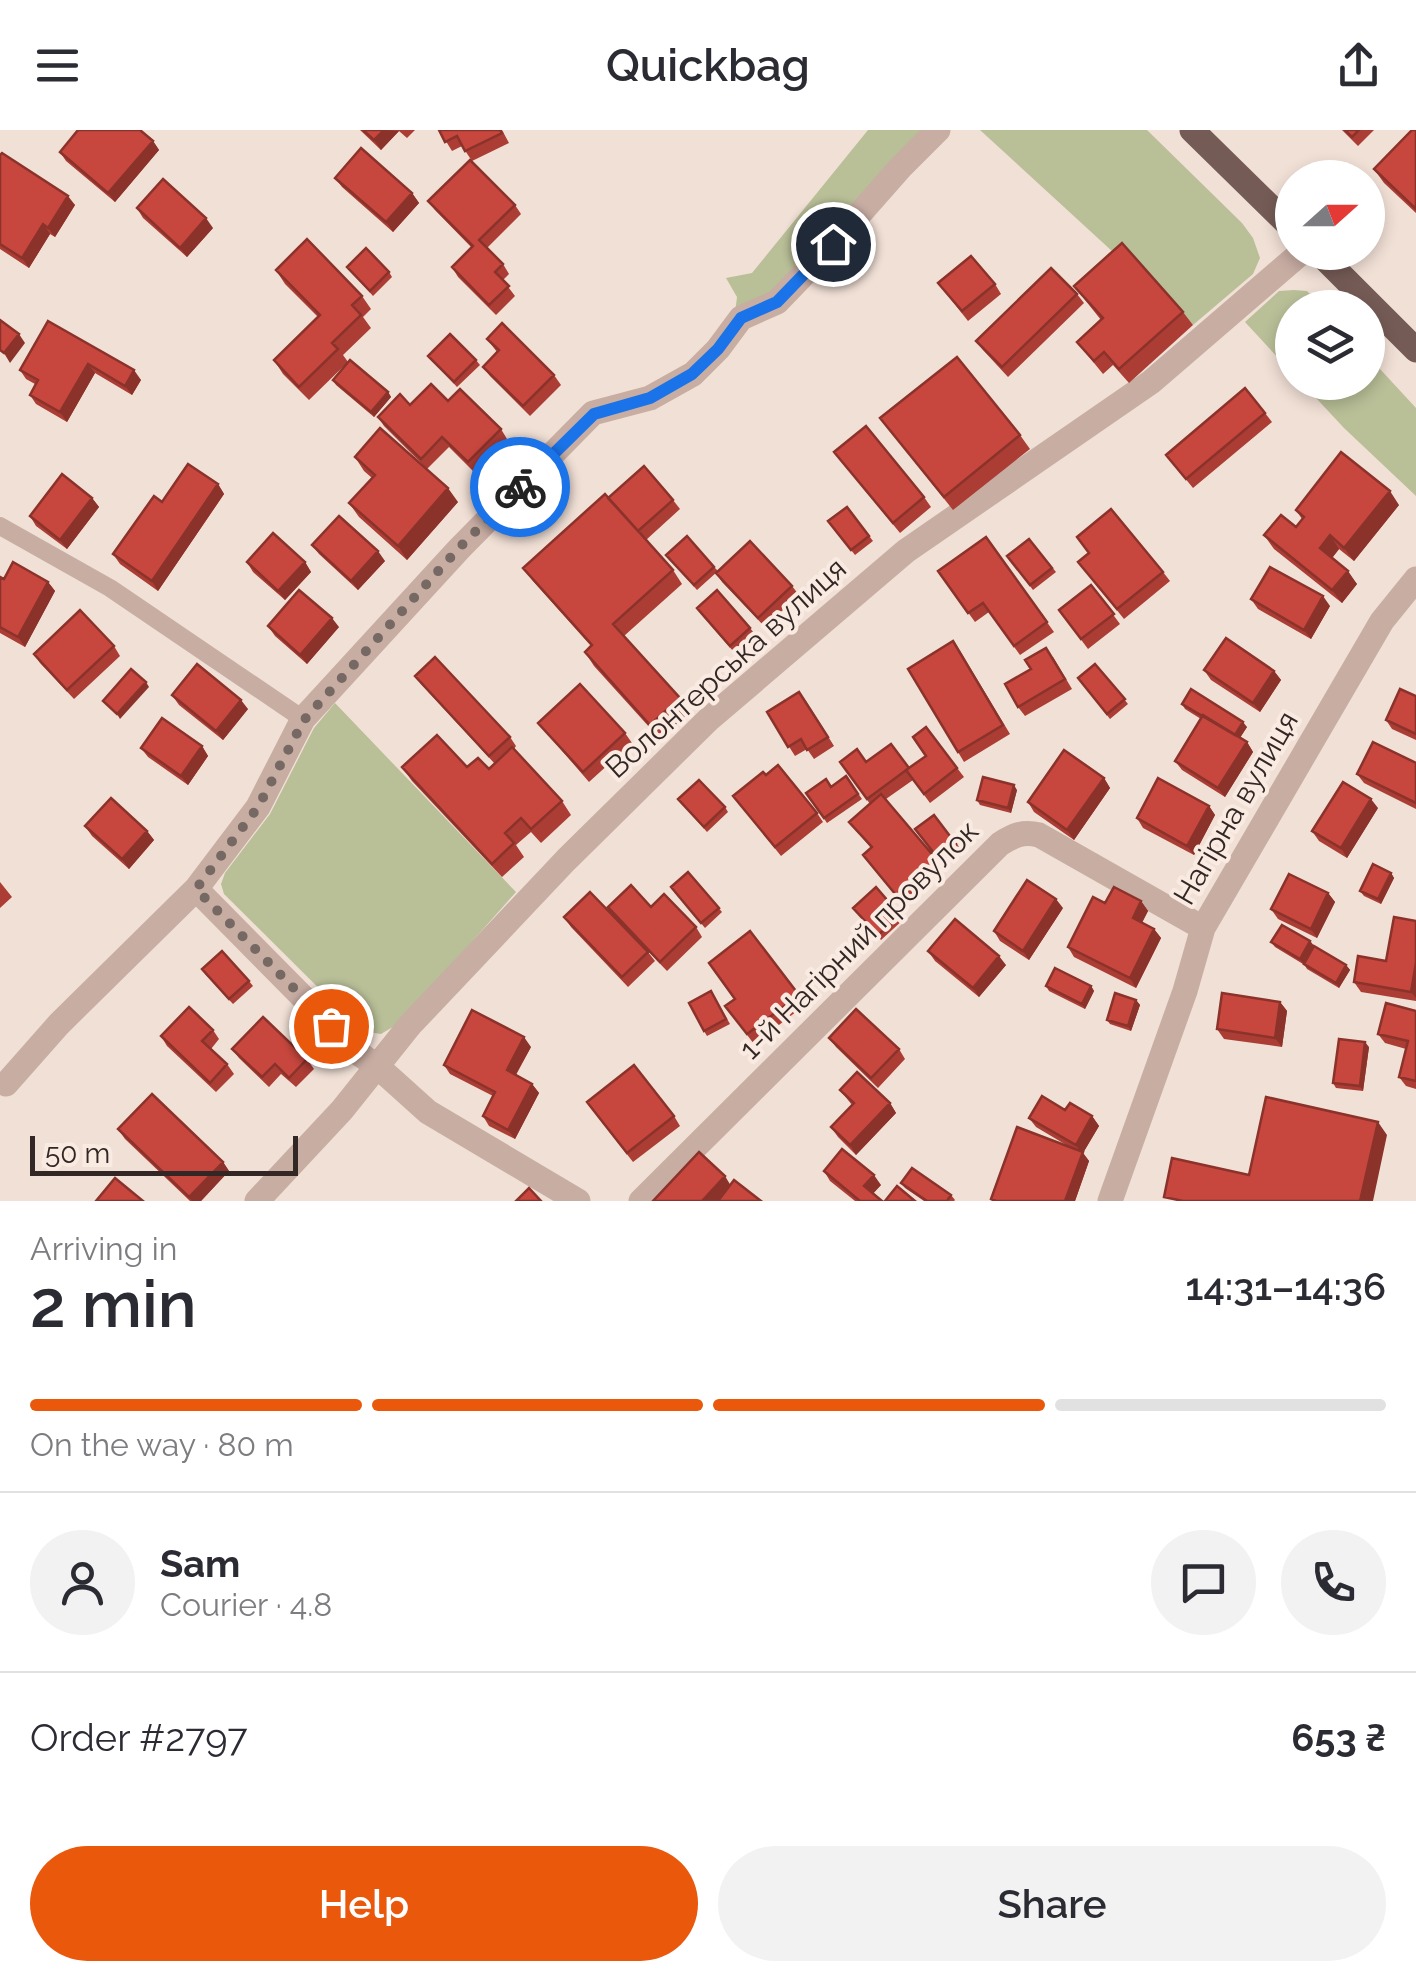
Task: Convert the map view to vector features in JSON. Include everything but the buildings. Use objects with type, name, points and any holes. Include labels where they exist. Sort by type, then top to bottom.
[{"type":"main road","points":[[1192,130],[1275,211]]},
{"type":"main road","points":[[1336,270],[1416,350]]},
{"type":"street","points":[[6,1084],[59,1024],[196,889],[258,807],[304,720],[459,548],[594,414],[650,398],[692,374],[718,349],[741,318],[777,302],[938,130]]},
{"type":"street","name":"Волонтерська вулиця","points":[[257,1201],[342,1110],[410,1025],[566,860],[708,720],[906,550],[1151,382],[1281,270]]},
{"type":"street","name":"Нагірна вулиця","points":[[1110,1201],[1203,928],[1382,621],[1416,579]]},
{"type":"street","name":"1-й Нагірний провулок","points":[[641,1201],[1000,844],[1015,835],[1039,835],[1203,928]]},
{"type":"street","points":[[196,889],[358,1053],[428,1112],[578,1201]]},
{"type":"lane","points":[[0,526],[110,588],[304,720]]},
{"type":"green space","points":[[868,130],[926,130],[774,296],[735,313],[737,297],[726,278],[752,273]]},
{"type":"green space","points":[[980,130],[1147,130],[1242,223],[1260,258],[1253,274],[1193,325],[1132,257],[1125,263]]},
{"type":"green space","points":[[1275,295],[1275,355],[1245,322]]},
{"type":"green space","points":[[1385,374],[1416,408],[1416,496],[1318,400],[1385,400]]},
{"type":"green space","points":[[335,703],[516,892],[401,1022],[381,1034],[362,1031],[224,894],[221,884],[225,873],[270,814],[314,728]]},
{"type":"way so far","points":[[331,1026],[196,889],[258,807],[304,720],[459,548],[520,487]]},
{"type":"route","points":[[520,487],[594,414],[650,398],[692,374],[744,315],[777,302],[833,244]]}]
